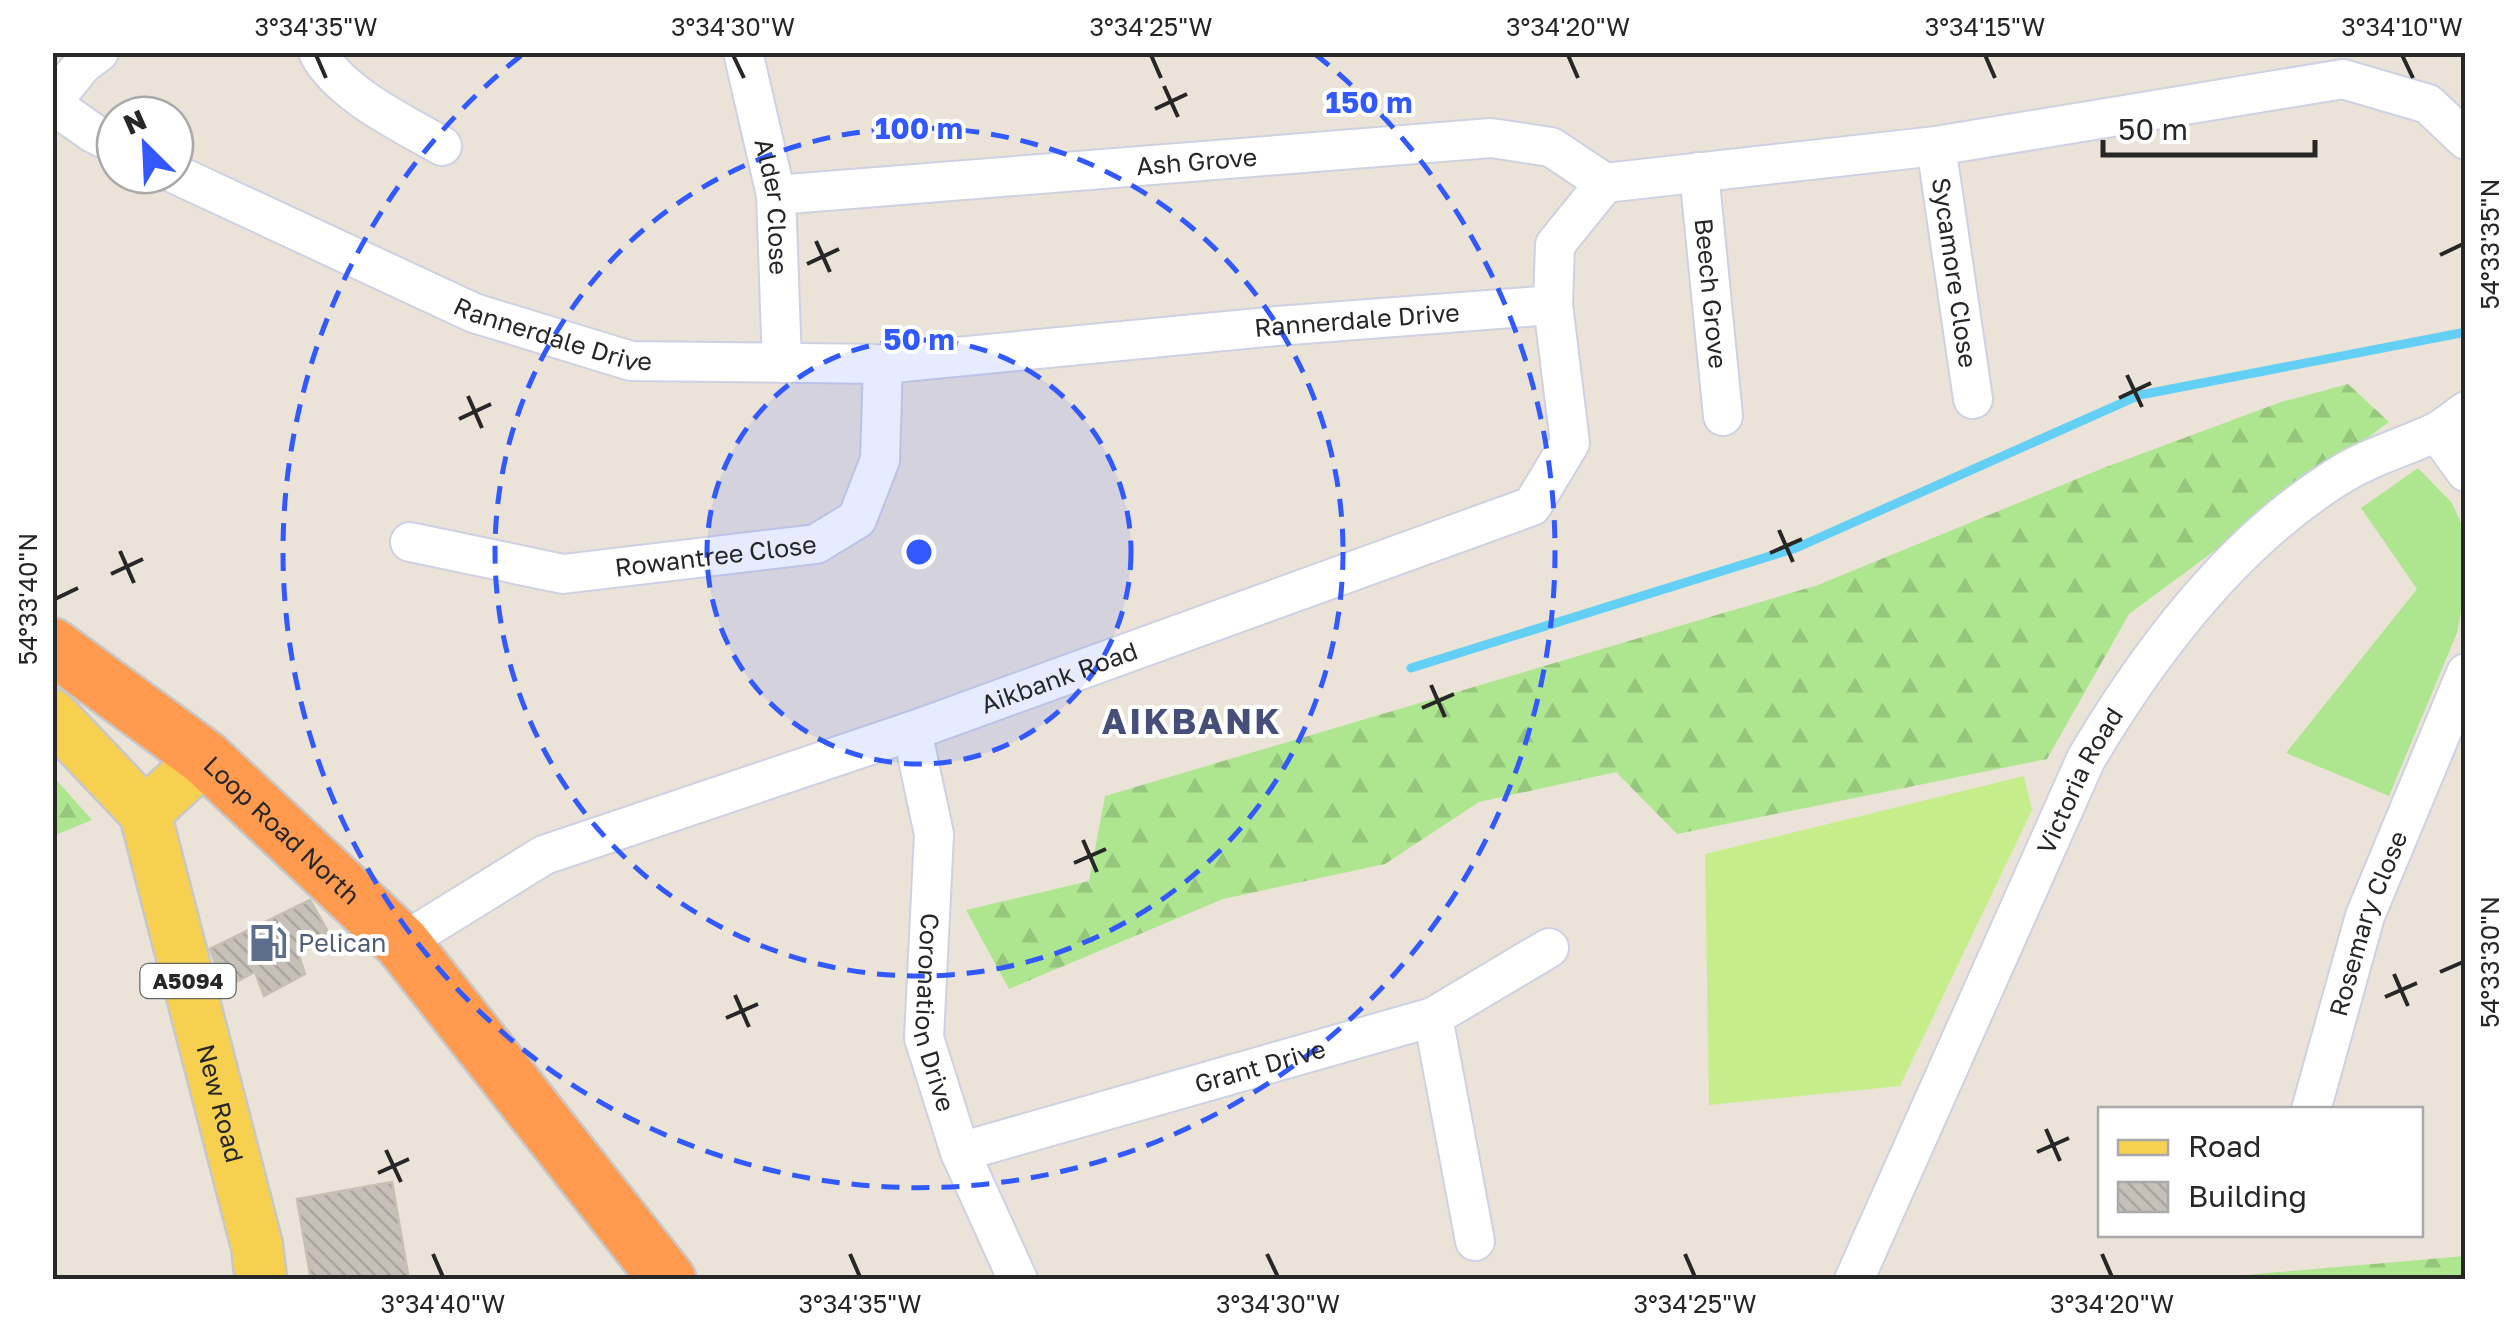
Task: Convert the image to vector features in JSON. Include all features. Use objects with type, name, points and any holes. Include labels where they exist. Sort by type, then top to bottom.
[{"type":"highway","name":"Loop Road North","points":[[52,646],[204,758],[402,943],[668,1280]]},
{"type":"main road","name":"New Road","points":[[52,715],[144,812],[257,1246],[262,1280]]},
{"type":"main road","points":[[144,812],[204,758]]},
{"type":"street","points":[[95,134],[52,103],[83,64],[99,52]]},
{"type":"street","points":[[318,52],[323,62],[365,100],[442,146]]},
{"type":"street","name":"Alder Close","points":[[744,52],[776,195],[782,364]]},
{"type":"street","points":[[1553,305],[1556,245],[1605,183],[1936,146],[2343,79],[2428,104],[2466,140]]},
{"type":"street","name":"Ash Grove","points":[[776,195],[1491,138],[1550,147],[1605,183]]},
{"type":"street","name":"Sycamore Close","points":[[1936,146],[1973,399]]},
{"type":"street","name":"Beech Grove","points":[[1699,172],[1723,416]]},
{"type":"street","name":"Rannerdale Drive","points":[[195,183],[492,318],[631,361],[884,364],[1277,326],[1553,305]]},
{"type":"street","name":"Aikbank Road","points":[[402,943],[544,855],[912,731],[1532,506],[1570,443],[1553,305]]},
{"type":"street","name":"Rowantree Close","points":[[410,542],[563,574],[816,544],[858,519],[880,460],[884,364]]},
{"type":"street","points":[[2451,421],[2466,472]]},
{"type":"street","name":"Victoria Road","points":[[1854,1280],[2086,760],[2119,703],[2221,574],[2293,510],[2336,477],[2451,421]]},
{"type":"street","name":"Rosemary Close","points":[[2312,1107],[2365,916],[2452,747],[2466,673]]},
{"type":"street","name":"Coronation Drive","points":[[912,731],[934,834],[924,1038],[960,1152],[1018,1280]]},
{"type":"street","name":"Grant Drive","points":[[960,1152],[1433,1018],[1549,948]]},
{"type":"street","points":[[1433,1018],[1475,1241]]},
{"type":"green space","points":[[2348,384],[2389,422],[2129,614],[2047,759],[1677,834],[1616,772],[1479,802],[1385,864],[1223,899],[1009,989],[966,910],[1089,881],[1105,796],[1818,585],[2106,467],[2281,402]]},
{"type":"green space","points":[[2418,468],[2452,503],[2465,532],[2465,591],[2457,633],[2389,796],[2286,753],[2417,589],[2361,508]]},
{"type":"green space","points":[[53,776],[92,820],[53,836]]},
{"type":"green space","points":[[2024,776],[2032,810],[1900,1086],[1709,1105],[1705,854]]},
{"type":"green space","points":[[2465,1256],[2465,1279],[2209,1279],[2210,1278]]},
{"type":"building","name":"Pelican","points":[[310,900],[330,935],[297,950],[305,974],[264,996],[255,972],[224,988],[210,949]]},
{"type":"building","points":[[392,1182],[409,1280],[311,1280],[297,1199]]},
{"type":"waterway","points":[[1411,668],[1796,548],[2140,395],[2466,332]]},
{"type":"place","name":"Pelican","points":[[268,943]]},
{"type":"district","name":"AIKBANK","points":[[1192,722]]}]
